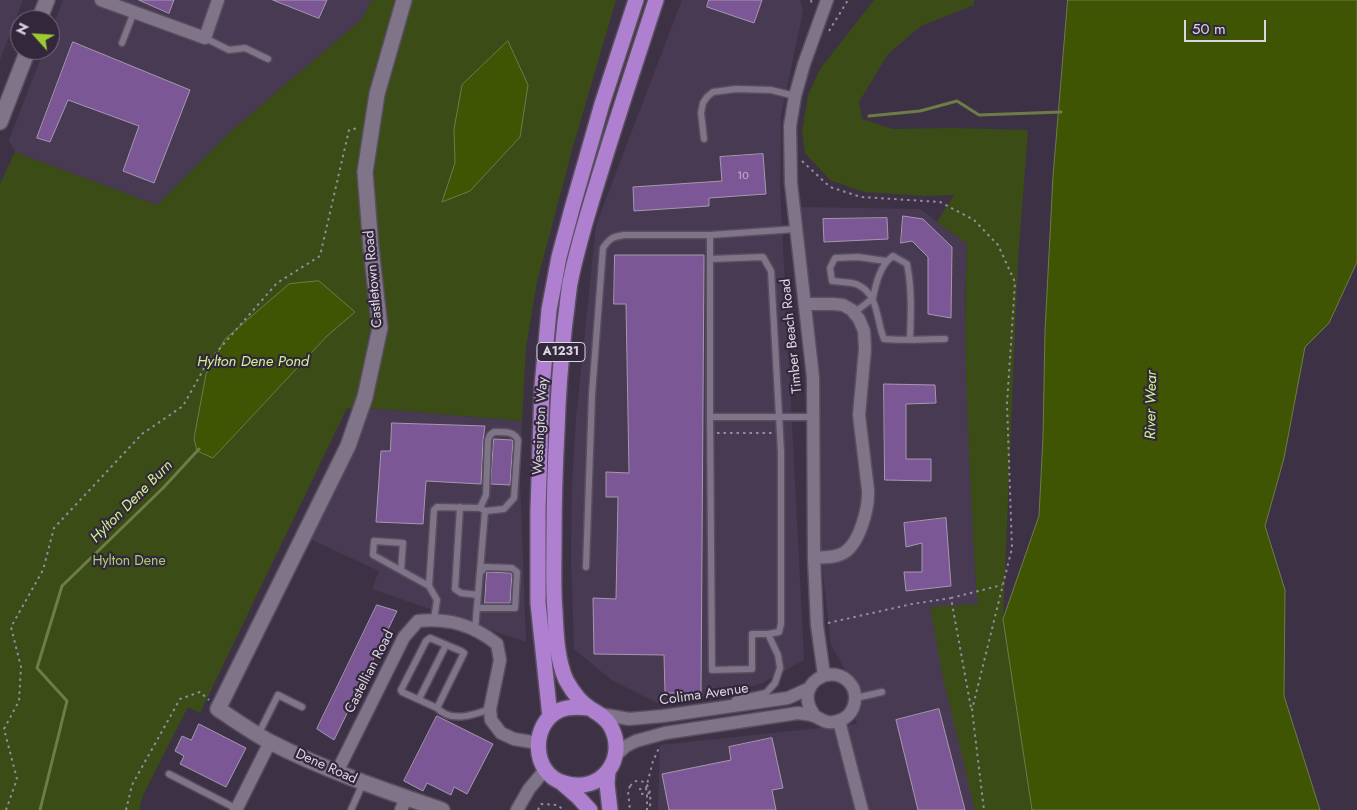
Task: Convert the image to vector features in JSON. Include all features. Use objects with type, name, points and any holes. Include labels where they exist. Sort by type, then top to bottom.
[{"type":"highway","name":"Wessington Way","points":[[550,717],[538,603],[538,510],[542,387],[549,310],[572,205],[636,0]]},
{"type":"highway","name":"Wessington Way","points":[[616,755],[616,736],[608,722],[576,695],[566,679],[560,658],[555,612],[554,480],[560,367],[570,284],[586,217],[656,0]]},
{"type":"highway","points":[[595,711],[577,706],[561,710],[550,717],[542,728],[538,742],[540,762],[555,780],[576,786],[591,783],[602,777],[608,771],[616,755]]},
{"type":"highway","points":[[608,771],[607,784],[610,810]]},
{"type":"highway","points":[[562,783],[590,810]]},
{"type":"street","points":[[101,0],[115,2],[134,12],[205,38],[218,0]]},
{"type":"street","name":"Castletown Road","points":[[218,709],[348,446],[365,397],[380,328],[365,172],[377,94],[404,0]]},
{"type":"street","name":"Timber Beach Road","points":[[824,675],[817,625],[814,558],[813,377],[791,183],[790,126],[795,96],[812,41],[828,0]]},
{"type":"street","points":[[0,122],[24,60]]},
{"type":"street","points":[[805,304],[842,305],[852,310],[859,319],[864,331],[859,415],[868,498],[862,524],[851,547],[844,553],[836,556],[814,558]]},
{"type":"street","points":[[434,619],[450,621],[475,630],[486,635],[497,644],[500,660],[490,709],[491,720],[501,733],[514,739],[538,742]]},
{"type":"street","name":"Castellian Road","points":[[337,772],[404,637],[418,621],[434,619]]},
{"type":"street","points":[[834,674],[842,677],[853,687],[856,698],[853,709],[846,717],[839,721],[827,722],[810,710],[808,702],[810,688],[815,681],[824,675],[834,674]]},
{"type":"street","name":"Colima Avenue","points":[[595,711],[628,719],[663,716],[788,698],[810,688]]},
{"type":"street","name":"Dene Road","points":[[218,709],[264,738],[362,782],[404,804],[442,810]]},
{"type":"street","points":[[616,755],[626,746],[636,741],[665,733],[798,713],[816,716]]},
{"type":"street","points":[[839,721],[862,810]]},
{"type":"street","points":[[236,810],[264,738]]},
{"type":"street","points":[[517,810],[529,789],[545,770]]},
{"type":"lane","points":[[122,43],[134,12]]},
{"type":"lane","points":[[205,38],[230,50],[245,48],[268,59]]},
{"type":"lane","points":[[704,139],[701,113],[703,103],[713,92],[736,89],[771,90],[795,96]]},
{"type":"lane","points":[[586,567],[592,394],[603,248],[609,239],[614,236],[624,235],[710,235],[796,229]]},
{"type":"lane","points":[[710,235],[710,259],[710,433],[712,670],[752,669],[752,634],[778,632],[781,624],[781,452],[771,271],[763,257],[710,259]]},
{"type":"lane","points":[[910,338],[910,285],[907,264],[893,256],[886,261],[873,298],[884,339],[945,339]]},
{"type":"lane","points":[[873,298],[856,284],[832,281],[830,268],[835,258],[858,257],[886,261]]},
{"type":"lane","points":[[854,313],[873,298]]},
{"type":"lane","points":[[710,417],[813,417]]},
{"type":"lane","points":[[429,586],[434,510],[437,506],[483,509],[504,509],[514,498],[518,440],[513,433],[494,432],[488,440],[486,495],[483,509],[481,572],[475,630]]},
{"type":"lane","points":[[460,507],[455,589],[461,593],[478,595]]},
{"type":"lane","points":[[401,570],[403,543],[374,542],[373,555],[429,586],[437,600],[434,619]]},
{"type":"lane","points":[[477,608],[515,608],[517,572],[512,568],[485,567],[481,572]]},
{"type":"lane","points":[[716,709],[737,699],[766,693],[775,683],[780,668],[778,655],[768,634]]},
{"type":"lane","points":[[437,708],[464,654],[430,638],[426,641],[401,690],[402,692],[452,716],[473,715],[490,709]]},
{"type":"lane","points":[[419,699],[446,644]]},
{"type":"lane","points":[[856,698],[882,692]]},
{"type":"lane","points":[[264,738],[278,695],[302,707]]},
{"type":"lane","points":[[169,774],[236,810]]},
{"type":"lane","points":[[351,810],[362,782]]},
{"type":"path","points":[[834,17],[827,35],[848,0]]},
{"type":"path","points":[[6,810],[18,779],[4,729],[19,700],[20,667],[11,626],[43,570],[54,528],[142,434],[183,406],[207,363],[277,283],[320,256],[349,130],[372,125]]},
{"type":"path","points":[[801,160],[830,187],[861,198],[940,202],[974,220],[998,245],[1015,282],[1007,404],[1012,548],[972,710]]},
{"type":"path","points":[[710,433],[780,433]]},
{"type":"path","points":[[817,625],[912,604],[951,598],[1003,585]]},
{"type":"path","points":[[951,598],[972,710],[984,810]]},
{"type":"path","points":[[126,810],[132,785],[180,699],[200,692],[218,709]]},
{"type":"path","points":[[648,810],[646,788],[653,761],[665,733]]},
{"type":"path","points":[[630,810],[628,791],[630,786],[633,782],[643,781],[649,787],[648,810]]},
{"type":"path","points":[[646,788],[640,789],[641,794],[650,793]]},
{"type":"path","points":[[538,810],[541,804],[558,805],[563,810]]},
{"type":"shaded area","points":[[0,0],[23,0],[19,10],[10,10],[10,34],[0,60]]},
{"type":"shaded area","points":[[63,0],[372,0],[362,19],[231,131],[157,205],[15,152],[9,140],[40,60],[60,60],[59,10]]},
{"type":"shaded area","points":[[682,0],[800,0],[803,9],[781,115],[780,187],[804,660],[761,684],[703,697],[657,703],[613,681],[574,649],[571,556],[572,487],[576,418],[596,225]]},
{"type":"shaded area","points":[[799,207],[920,209],[967,244],[965,296],[968,429],[976,587],[998,737],[1002,810],[658,810],[660,745],[857,724],[845,670],[831,644],[810,460],[800,283]]},
{"type":"shaded area","points":[[368,408],[522,421],[520,480],[526,642],[372,589],[379,571],[310,539]]},
{"type":"green space","name":"Hylton Dene","points":[[372,0],[616,0],[572,150],[537,282],[526,348],[522,421],[368,408],[347,408],[200,713],[188,707],[143,795],[139,810],[0,810],[0,184],[15,152],[157,205],[231,131],[362,19]],"holes":[[[454,129],[470,191],[443,201],[455,163]],[[355,312],[327,336],[213,458],[206,374]]]},
{"type":"green space","points":[[874,0],[974,0],[974,5],[921,26],[888,54],[859,102],[862,119],[893,129],[1028,130],[1018,261],[1003,619],[1032,810],[975,810],[942,674],[930,607],[978,604],[967,415],[965,330],[967,244],[937,222],[954,195],[925,196],[864,192],[830,180],[805,153],[802,132],[808,95],[820,69]]},
{"type":"water","name":"River Wear","points":[[1068,0],[1357,0],[1357,262],[1329,323],[1305,347],[1284,458],[1265,526],[1285,590],[1284,696],[1320,810],[1032,810],[1003,619],[1039,516],[1045,331],[1053,177]]},
{"type":"water","points":[[508,41],[528,85],[520,137],[470,191],[442,202],[455,163],[454,129],[462,85]]},
{"type":"water","name":"Hylton Dene Pond","points":[[319,281],[355,312],[327,336],[213,458],[197,451],[194,438],[206,374],[225,339],[289,284]]},
{"type":"building","points":[[139,0],[174,0],[169,13]]},
{"type":"building","points":[[273,0],[327,0],[319,18]]},
{"type":"building","points":[[709,0],[762,0],[754,23],[707,7]]},
{"type":"building","points":[[73,42],[190,90],[154,183],[123,171],[139,126],[68,100],[50,142],[37,138]]},
{"type":"building","points":[[763,154],[766,194],[709,198],[709,206],[634,211],[633,187],[722,181],[720,157]]},
{"type":"building","points":[[903,216],[923,219],[952,247],[951,318],[928,314],[928,257],[912,241],[901,243]]},
{"type":"building","points":[[887,218],[888,239],[824,242],[823,219]]},
{"type":"building","points":[[615,255],[704,255],[701,693],[665,693],[664,655],[594,654],[593,598],[616,599],[618,497],[606,497],[606,472],[629,473],[626,304],[614,304]]},
{"type":"building","points":[[884,384],[935,385],[936,403],[906,404],[906,459],[931,459],[931,481],[885,480]]},
{"type":"building","points":[[392,423],[485,426],[481,484],[426,481],[423,524],[376,522],[381,451],[390,451]]},
{"type":"building","points":[[494,439],[513,441],[510,485],[491,484]]},
{"type":"building","points":[[946,518],[951,586],[906,591],[904,572],[922,572],[922,543],[906,547],[904,523]]},
{"type":"building","points":[[487,572],[512,574],[510,603],[485,603]]},
{"type":"building","points":[[377,605],[397,611],[334,740],[317,729]]},
{"type":"building","points":[[939,709],[965,810],[918,810],[896,720]]},
{"type":"building","points":[[437,716],[493,744],[467,794],[454,787],[451,795],[427,783],[423,791],[404,781]]},
{"type":"building","points":[[199,724],[246,748],[226,787],[180,764],[184,756],[175,751],[182,736],[191,740]]},
{"type":"building","points":[[772,738],[783,788],[772,790],[776,810],[669,810],[662,774],[731,760],[729,747]]},
{"type":"waterway","points":[[869,116],[920,111],[957,101],[979,115],[1061,112]]},
{"type":"waterway","name":"Hylton Dene Burn","points":[[40,810],[67,701],[37,668],[62,586],[163,488],[199,449]]}]
